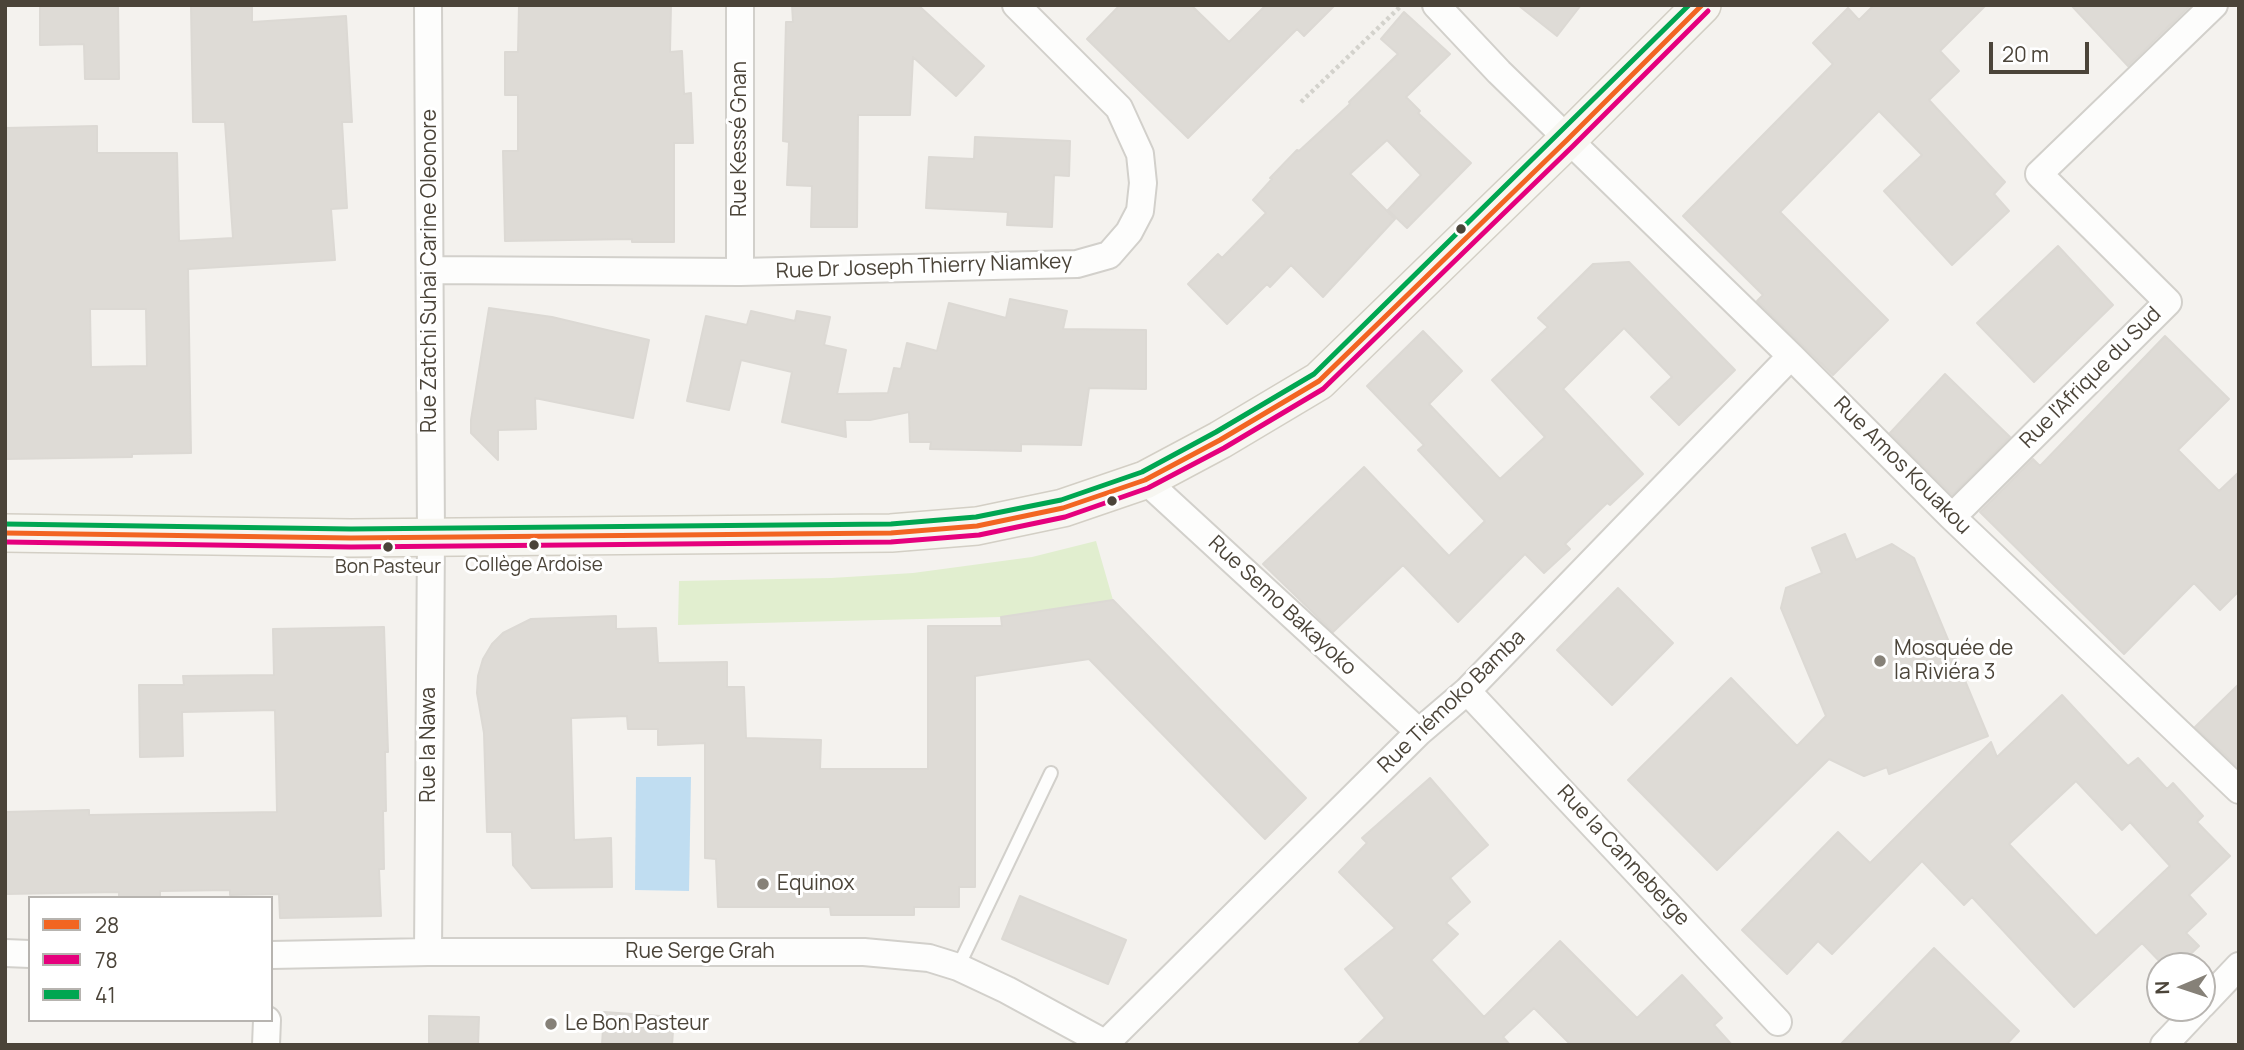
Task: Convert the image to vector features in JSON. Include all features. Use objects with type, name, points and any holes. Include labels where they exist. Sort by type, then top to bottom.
[{"type":"main road","points":[[5,533],[431,537],[891,533],[977,526],[1051,510],[1144,480],[1220,440],[1319,381],[1702,5]]},
{"type":"street","name":"Rue Zatchi Suhai Carine Oleonore","points":[[428,5],[431,537]]},
{"type":"street","name":"Rue Kessé Gnan","points":[[740,5],[740,272]]},
{"type":"street","name":"Rue Dr Joseph Thierry Niamkey","points":[[431,270],[740,272],[1077,264],[1109,255],[1129,233],[1140,211],[1143,183],[1140,154],[1119,108],[1016,5]]},
{"type":"street","name":"Rue Amos Kouakou","points":[[1436,5],[1567,140],[1791,355],[1952,517],[2239,790]]},
{"type":"street","name":"Rue l'Afrique du Sud","points":[[1952,517],[2168,302],[2039,174],[2214,5]]},
{"type":"street","name":"Rue Tiémoko Bamba","points":[[1107,1044],[1419,732],[1467,691],[1791,355]]},
{"type":"street","name":"Rue Semo Bakayoko","points":[[1144,480],[1419,732]]},
{"type":"street","name":"Rue la Nawa","points":[[428,952],[431,537]]},
{"type":"street","name":"Rue la Canneberge","points":[[1467,691],[1778,1022]]},
{"type":"street","name":"Rue Serge Grah","points":[[273,955],[428,952],[864,952],[929,958],[958,967],[1007,990],[1107,1044]]},
{"type":"street","points":[[5,953],[28,954]]},
{"type":"street","points":[[2216,990],[2239,966]]},
{"type":"street","points":[[266,1045],[267,1022]]},
{"type":"street","points":[[2164,1045],[2185,1022]]},
{"type":"lane","points":[[958,967],[1051,773]]},
{"type":"path","points":[[1301,102],[1402,5]]},
{"type":"green space","points":[[1096,541],[1113,600],[1001,617],[678,625],[679,581],[831,578],[913,573],[1032,557]]},
{"type":"water","points":[[636,777],[691,777],[689,891],[635,890]]},
{"type":"building","points":[[40,5],[118,5],[119,79],[85,79],[84,44],[40,45]]},
{"type":"building","points":[[191,5],[252,5],[252,22],[346,16],[352,122],[342,122],[347,208],[331,209],[335,260],[188,269],[191,453],[5,459],[5,128],[97,126],[97,153],[177,153],[179,241],[233,238],[225,122],[193,122]],"holes":[[[90,309],[146,309],[147,366],[91,367]]]},
{"type":"building","points":[[519,5],[671,5],[670,52],[682,51],[684,94],[691,93],[693,143],[674,143],[674,242],[632,242],[632,239],[505,241],[503,151],[518,151],[518,95],[505,95],[505,52],[518,52]]},
{"type":"building","points":[[792,5],[918,5],[984,66],[956,96],[913,57],[910,115],[858,115],[857,227],[811,227],[812,186],[787,185],[789,142],[783,141],[786,22],[793,22]]},
{"type":"building","points":[[1120,5],[1191,5],[1229,42],[1266,5],[1335,5],[1304,36],[1297,29],[1188,138],[1087,39]]},
{"type":"building","points":[[1518,5],[1581,5],[1557,36]]},
{"type":"building","points":[[1874,5],[1986,5],[1940,51],[1959,71],[1929,100],[2005,182],[1994,194],[2009,211],[1952,265],[1884,191],[1922,155],[1879,111],[1780,212],[1888,320],[1833,375],[1757,301],[1763,295],[1683,216],[1833,64],[1813,43],[1848,8],[1859,20]]},
{"type":"building","points":[[2071,5],[2191,5],[2128,66]]},
{"type":"building","points":[[1404,12],[1450,54],[1406,97],[1420,111],[1418,113],[1471,163],[1407,228],[1388,210],[1421,175],[1387,140],[1350,174],[1395,219],[1323,297],[1291,265],[1270,287],[1267,284],[1227,324],[1188,284],[1218,254],[1222,258],[1266,213],[1253,200],[1272,179],[1270,178],[1297,150],[1350,104],[1349,102],[1398,54],[1381,39]]},
{"type":"building","points":[[975,137],[1070,141],[1069,176],[1054,175],[1052,227],[1007,225],[1008,212],[926,208],[929,157],[974,159]]},
{"type":"building","points":[[2058,246],[2113,305],[2034,382],[1977,323]]},
{"type":"building","points":[[1629,262],[1735,370],[1679,425],[1651,397],[1672,377],[1624,328],[1563,389],[1643,474],[1610,505],[1607,503],[1565,544],[1570,549],[1544,573],[1525,554],[1458,622],[1403,565],[1333,632],[1263,564],[1364,467],[1449,556],[1485,521],[1418,450],[1424,445],[1367,386],[1423,331],[1462,371],[1429,404],[1500,479],[1545,437],[1492,380],[1548,327],[1538,318],[1593,264]]},
{"type":"building","points":[[1010,299],[1067,311],[1063,329],[1146,330],[1146,389],[1089,388],[1081,445],[1021,444],[1021,451],[930,449],[931,442],[910,442],[909,412],[870,420],[845,420],[846,437],[782,422],[792,372],[741,360],[729,410],[687,401],[706,316],[747,325],[751,311],[795,321],[797,311],[830,317],[824,345],[846,350],[837,394],[888,393],[894,368],[901,369],[907,343],[937,351],[949,303],[1006,318]]},
{"type":"building","points":[[489,308],[552,317],[649,340],[633,418],[535,398],[536,429],[498,430],[498,460],[471,433]]},
{"type":"building","points":[[2165,336],[2229,399],[2178,450],[2219,491],[2239,472],[2239,591],[2220,610],[2194,583],[2124,654],[1980,512],[2033,459],[2040,466]]},
{"type":"building","points":[[1945,374],[2010,437],[1952,495],[1890,433]]},
{"type":"building","points":[[1845,534],[1856,560],[1892,544],[1914,558],[1988,736],[1889,774],[1887,767],[1864,776],[1829,759],[1717,870],[1628,780],[1731,678],[1797,746],[1826,716],[1781,608],[1786,588],[1822,573],[1812,548]]},
{"type":"building","points":[[1618,588],[1673,643],[1612,705],[1557,650]]},
{"type":"building","points":[[1113,600],[1306,798],[1265,839],[1089,659],[975,676],[975,887],[959,887],[959,907],[914,907],[914,915],[831,915],[830,907],[718,907],[716,859],[705,858],[705,743],[658,745],[658,729],[628,729],[627,716],[571,718],[574,840],[611,838],[612,887],[532,888],[513,865],[512,832],[487,832],[484,733],[477,693],[478,676],[483,659],[492,644],[503,633],[531,619],[616,616],[616,629],[656,628],[658,663],[727,662],[727,687],[744,687],[746,738],[821,740],[820,769],[928,769],[928,626],[1002,626],[1001,617]]},
{"type":"building","points":[[384,627],[388,752],[385,752],[384,869],[379,869],[381,916],[280,918],[279,894],[230,895],[230,890],[160,891],[160,896],[119,896],[119,892],[5,894],[5,812],[89,810],[89,815],[277,812],[275,710],[182,712],[183,756],[140,757],[139,685],[184,685],[183,676],[274,675],[273,629]]},
{"type":"building","points":[[2239,684],[2239,768],[2195,727]]},
{"type":"building","points":[[2062,695],[2128,766],[2138,758],[2167,789],[2173,783],[2203,816],[2197,822],[2230,856],[2189,895],[2206,914],[2186,933],[2199,946],[2193,952],[2151,952],[2142,943],[2074,1007],[1972,897],[1964,905],[1922,861],[1832,954],[1818,941],[1787,974],[1742,930],[1838,832],[1870,863],[1991,742],[1997,757]],"holes":[[[2076,781],[2122,830],[2130,822],[2170,866],[2096,936],[2009,844]]]},
{"type":"building","points":[[1430,778],[1488,845],[1450,878],[1470,902],[1446,923],[1458,934],[1431,960],[1484,1017],[1560,941],[1637,1018],[1682,975],[1722,1018],[1714,1025],[1732,1045],[1571,1045],[1534,1008],[1503,1037],[1510,1045],[1357,1045],[1385,1018],[1345,969],[1395,928],[1339,872],[1367,843],[1362,838]]},
{"type":"building","points":[[1020,896],[1126,940],[1108,984],[1002,939]]},
{"type":"building","points":[[1934,948],[2019,1031],[2006,1045],[1840,1045]]},
{"type":"building","points":[[604,1012],[674,1017],[672,1045],[602,1045]]},
{"type":"building","points":[[429,1016],[479,1017],[478,1045],[429,1045]]},
{"type":"transit line","name":"41","points":[[5,524],[351,529],[891,524],[976,517],[1061,500],[1142,472],[1314,374],[1689,5]]},
{"type":"transit line","name":"28","points":[[5,533],[351,538],[891,533],[977,526],[1063,508],[1145,480],[1220,440],[1319,381],[1702,5]]},
{"type":"transit line","name":"78","points":[[5,542],[351,547],[891,542],[979,535],[1065,517],[1148,488],[1224,448],[1323,389],[1708,11]]},
{"type":"place","name":"Collège Ardoise","points":[[534,545]]},
{"type":"place","name":"Bon Pasteur","points":[[388,547]]},
{"type":"place","name":"Mosquée de la Riviéra 3","points":[[1880,661]]},
{"type":"place","name":"Equinox","points":[[763,884]]},
{"type":"place","name":"Le Bon Pasteur","points":[[551,1024]]}]
